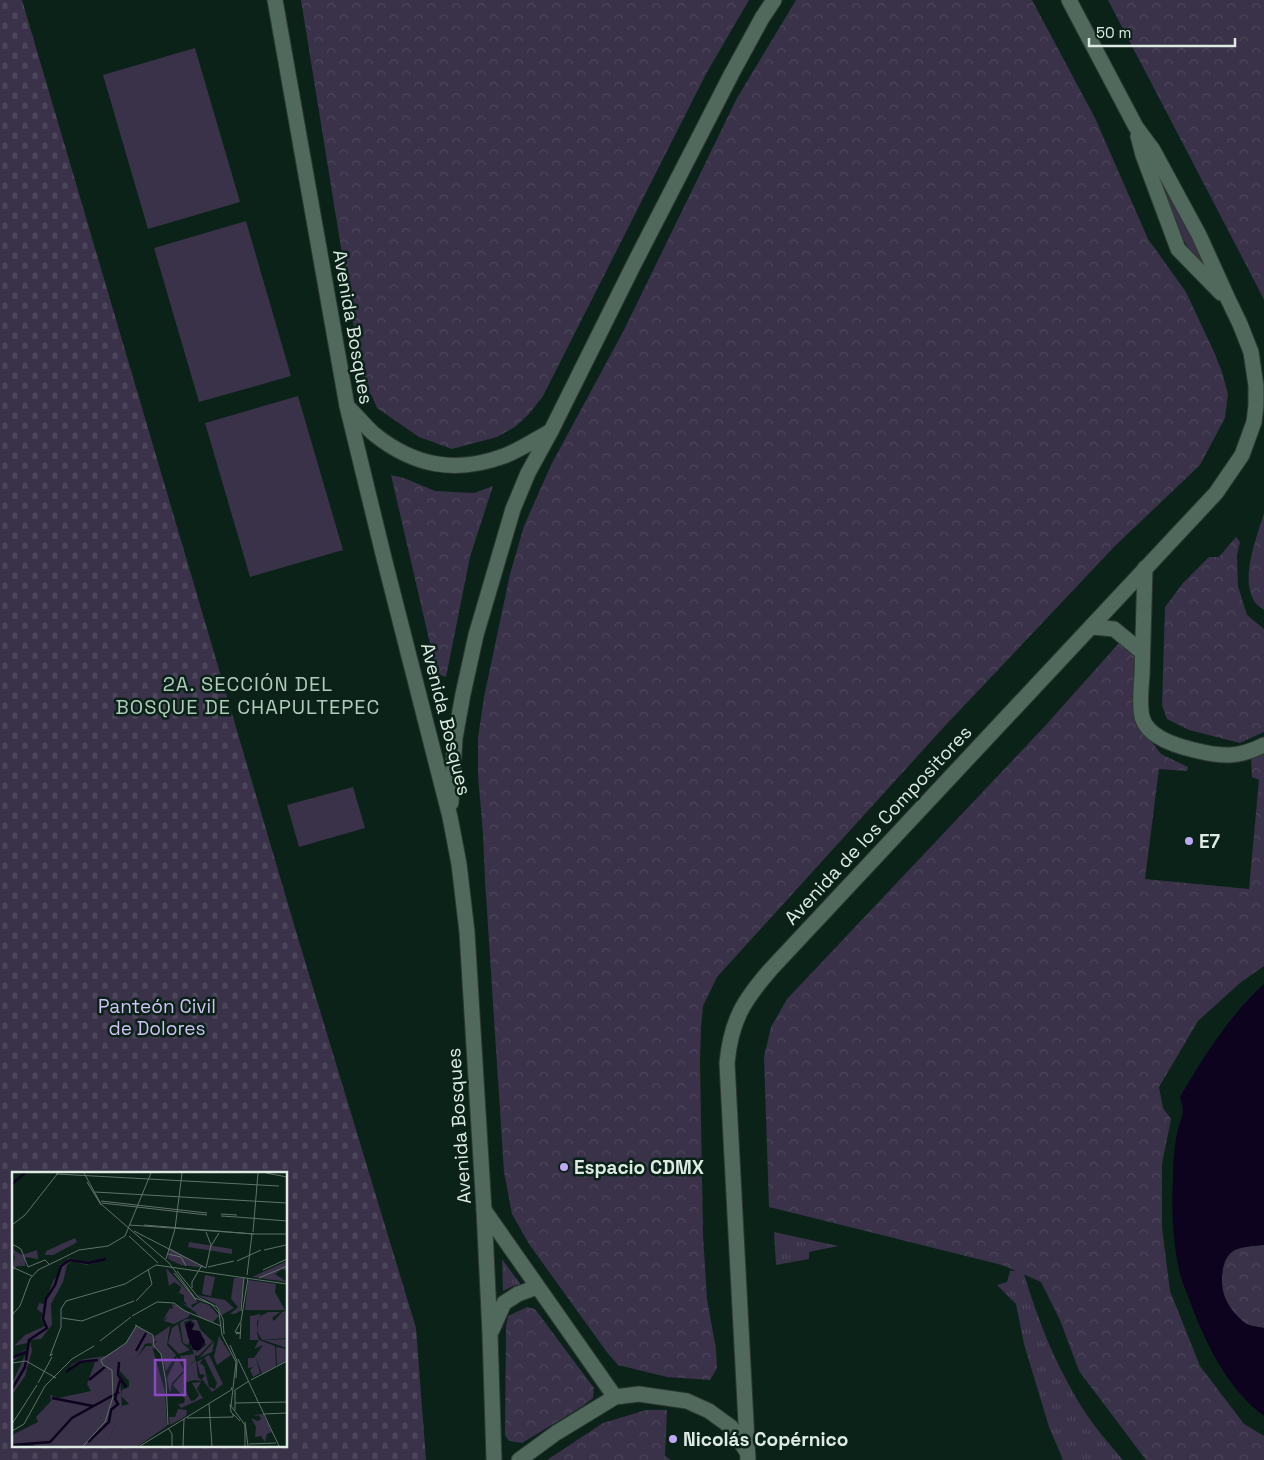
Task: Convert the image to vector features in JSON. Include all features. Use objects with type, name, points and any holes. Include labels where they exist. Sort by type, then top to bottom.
[{"type":"street","name":"Avenida Bosques","points":[[275,0],[347,406],[450,817],[459,864],[467,932],[484,1210],[494,1460]]},
{"type":"street","points":[[450,817],[455,738],[476,635],[513,509],[528,473],[551,431],[633,266],[732,73],[774,0]]},
{"type":"street","name":"Avenida de los Compositores","points":[[748,1457],[727,1063],[728,1046],[733,1026],[742,1007],[752,991],[771,969],[1216,493],[1242,455],[1254,422],[1256,386],[1251,352],[1240,324],[1199,235],[1153,150],[1136,127],[1069,0]]},
{"type":"street","name":"Avenida de los Compositores","points":[[1136,127],[1144,155],[1178,248],[1228,300]]},
{"type":"street","points":[[347,406],[374,433],[397,449],[424,462],[448,466],[478,464],[505,456],[551,431]]},
{"type":"street","points":[[1145,568],[1141,696],[1143,720],[1150,730],[1161,738],[1183,747],[1218,755],[1250,752],[1264,745]]},
{"type":"street","points":[[1092,627],[1114,629],[1142,652]]},
{"type":"street","points":[[484,1210],[615,1397]]},
{"type":"street","points":[[490,1334],[504,1303],[518,1294],[537,1287]]},
{"type":"street","points":[[519,1460],[556,1433],[615,1397],[639,1394],[687,1401],[709,1411],[731,1427],[748,1457]]},
{"type":"green space","name":"Panteón Civil de Dolores","points":[[0,0],[22,0],[298,938],[416,1328],[426,1460],[0,1460]]},
{"type":"green space","points":[[301,0],[749,0],[706,74],[543,396],[529,414],[515,427],[497,437],[452,449],[419,437],[377,408],[372,396],[363,384]]},
{"type":"green space","points":[[796,0],[1032,0],[1095,118],[1148,239],[1186,292],[1214,352],[1228,394],[1225,418],[1200,465],[1115,546],[943,728],[717,977],[703,1006],[700,1062],[703,1235],[707,1299],[716,1349],[717,1368],[710,1380],[667,1377],[618,1365],[529,1244],[512,1214],[504,1172],[478,775],[478,738],[484,697],[510,574],[524,526],[551,465],[624,330],[737,98]]},
{"type":"green space","points":[[1108,0],[1264,0],[1264,300],[1255,282]]},
{"type":"green space","points":[[195,48],[240,202],[148,229],[103,75]]},
{"type":"green space","points":[[1148,150],[1209,265],[1206,266],[1187,246],[1179,231]]},
{"type":"green space","points":[[246,221],[291,376],[199,402],[154,248]]},
{"type":"green space","points":[[298,396],[343,550],[250,577],[205,423]]},
{"type":"green space","points":[[391,475],[404,478],[435,491],[474,493],[493,486],[470,557],[446,677],[437,674]]},
{"type":"green space","points":[[1264,513],[1264,610],[1253,599],[1250,589],[1249,568]]},
{"type":"green space","points":[[1236,537],[1240,542],[1237,555],[1238,586],[1247,615],[1264,629],[1264,732],[1240,743],[1189,730],[1167,719],[1162,705],[1165,607],[1183,583],[1209,557],[1219,557]]},
{"type":"green space","points":[[1119,643],[1136,657],[1143,730],[1161,754],[1188,767],[1187,771],[1159,769],[1145,879],[1249,889],[1259,780],[1252,777],[1251,759],[1264,754],[1264,966],[1240,983],[1198,1021],[1159,1087],[1163,1108],[1171,1119],[1162,1164],[1162,1227],[1170,1291],[1200,1366],[1244,1424],[1264,1436],[1264,1460],[1146,1460],[1079,1371],[1060,1320],[1041,1282],[1002,1265],[769,1207],[764,1057],[771,1027],[787,999],[1045,726]]},
{"type":"green space","points":[[353,787],[365,828],[299,847],[287,805]]},
{"type":"green space","points":[[774,1232],[838,1246],[809,1252],[809,1259],[776,1265]]},
{"type":"green space","points":[[1264,1245],[1264,1328],[1247,1324],[1227,1303],[1222,1284],[1222,1271],[1226,1259],[1233,1251],[1244,1247]]},
{"type":"green space","points":[[502,1259],[521,1285],[513,1286],[503,1291]]},
{"type":"green space","points":[[1010,1271],[1023,1271],[1043,1329],[1062,1371],[1087,1415],[1123,1460],[1063,1460],[1049,1427],[1024,1344],[1016,1304],[997,1285],[1007,1282]]},
{"type":"green space","points":[[527,1307],[535,1309],[594,1388],[593,1398],[583,1406],[522,1443],[509,1441],[505,1435],[506,1326],[508,1316]]},
{"type":"green space","points":[[646,1410],[667,1410],[665,1456],[671,1460],[547,1460],[603,1423]]},
{"type":"shaded area","points":[[1264,984],[1264,1245],[1244,1247],[1233,1251],[1226,1259],[1222,1271],[1222,1284],[1227,1303],[1236,1314],[1247,1324],[1264,1328],[1264,1416],[1251,1405],[1228,1378],[1202,1332],[1180,1274],[1174,1239],[1172,1203],[1174,1150],[1183,1112],[1180,1097],[1228,1023]]},
{"type":"place","name":"E7","points":[[1189,841]]},
{"type":"place","name":"Espacio CDMX","points":[[564,1167]]},
{"type":"place","name":"Nicolás Copérnico","points":[[673,1439]]},
{"type":"district","name":"2A. SECCIÓN DEL BOSQUE DE CHAPULTEPEC","points":[[248,696]]}]
